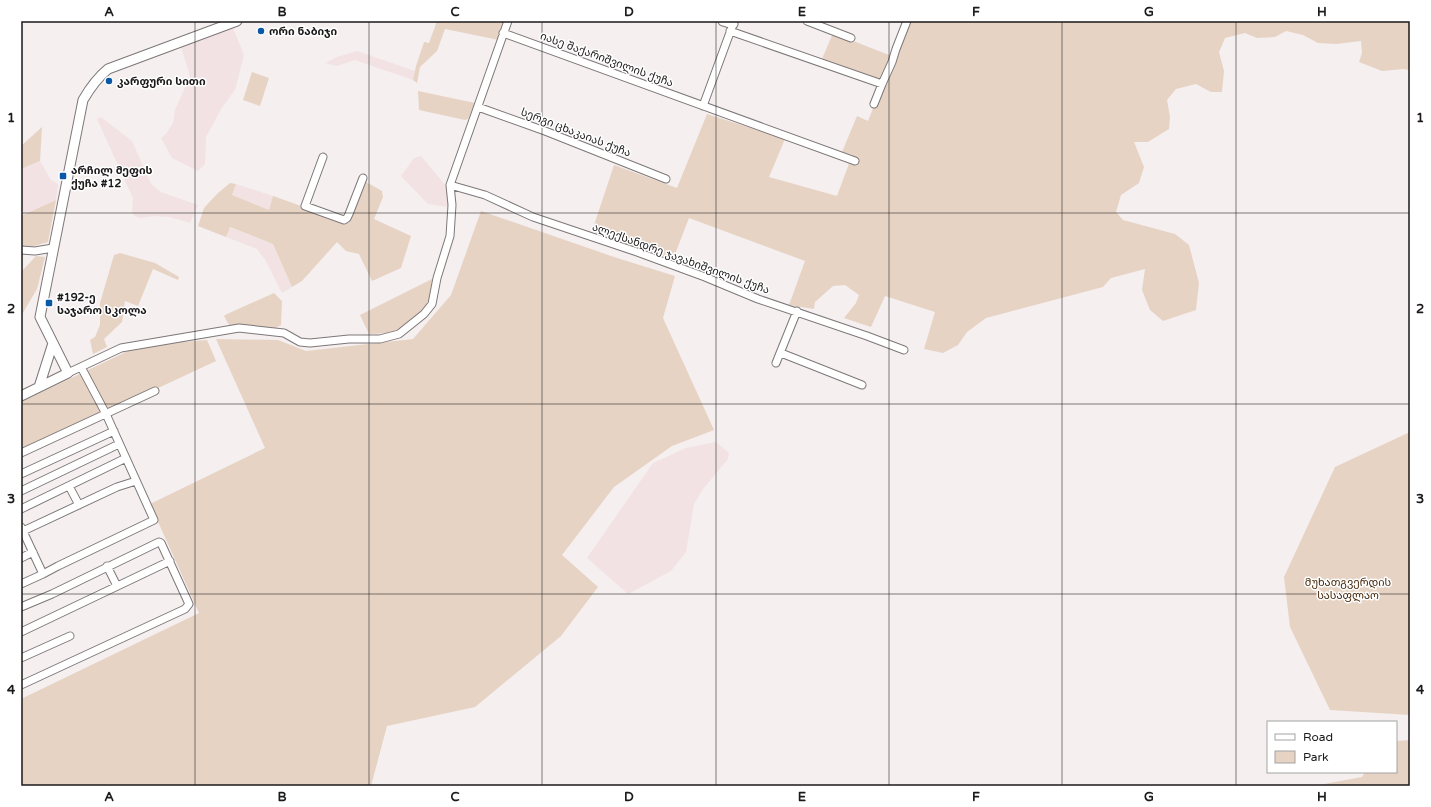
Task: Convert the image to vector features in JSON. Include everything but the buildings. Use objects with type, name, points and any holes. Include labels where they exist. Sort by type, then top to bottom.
[{"type":"street","points":[[68,373],[40,317],[83,100],[96,80],[108,69],[237,21]]},
{"type":"street","points":[[21,396],[121,348],[239,328],[284,333],[299,343],[380,338],[399,334],[424,314],[432,304],[437,278],[450,236],[452,205],[450,185],[508,21]]},
{"type":"street","points":[[723,21],[882,84]]},
{"type":"street","points":[[807,21],[851,38]]},
{"type":"street","points":[[874,104],[892,62],[907,21]]},
{"type":"street","points":[[703,106],[732,25]]},
{"type":"street","name":"იასე შაქარიშვილის ქუჩა","points":[[504,33],[855,161]]},
{"type":"street","name":"სერგი ცხაკაიას ქუჩა","points":[[478,107],[545,131],[666,179]]},
{"type":"street","points":[[322,158],[305,206],[346,220],[363,178]]},
{"type":"street","name":"ალექსანდრე ჯავახიშვილის ქუჩა","points":[[450,185],[485,196],[533,217],[644,254],[711,279],[758,299],[797,311],[904,350]]},
{"type":"street","points":[[21,250],[35,251],[53,248]]},
{"type":"street","points":[[776,363],[797,311]]},
{"type":"street","points":[[39,387],[53,343]]},
{"type":"street","points":[[781,352],[862,385]]},
{"type":"street","points":[[21,584],[154,520],[106,414],[81,367]]},
{"type":"street","points":[[21,453],[155,391]]},
{"type":"street","points":[[21,474],[114,431]]},
{"type":"street","points":[[21,491],[119,444]]},
{"type":"street","points":[[21,509],[126,458]]},
{"type":"street","points":[[43,574],[22,530],[117,487],[136,481]]},
{"type":"street","points":[[69,486],[79,505]]},
{"type":"street","points":[[21,606],[52,594],[159,542],[161,543],[170,561],[189,604],[185,609],[21,685]]},
{"type":"street","points":[[21,558],[33,552]]},
{"type":"street","points":[[21,632],[170,561]]},
{"type":"street","points":[[107,566],[117,586]]},
{"type":"street","points":[[21,658],[70,636]]},
{"type":"shaded area","points":[[231,27],[233,28],[244,55],[235,90],[221,109],[206,137],[205,164],[198,171],[172,158],[161,138],[166,134],[173,123],[175,110],[190,76],[181,47],[183,44]]},
{"type":"shaded area","points":[[357,51],[415,71],[413,80],[355,60],[337,66],[325,63],[337,57]]},
{"type":"shaded area","points":[[101,117],[132,141],[151,184],[161,192],[198,205],[190,223],[170,217],[155,216],[139,218],[132,214],[133,198],[97,119]]},
{"type":"shaded area","points":[[421,156],[446,186],[449,207],[428,204],[401,176],[414,158]]},
{"type":"shaded area","points":[[40,161],[51,180],[58,184],[56,200],[21,216],[21,169]]},
{"type":"shaded area","points":[[236,184],[273,196],[269,210],[232,195]]},
{"type":"shaded area","points":[[229,227],[273,244],[292,287],[282,293],[266,261],[257,249],[226,237]]},
{"type":"shaded area","points":[[716,442],[729,453],[728,459],[703,489],[694,504],[686,552],[671,571],[628,594],[587,558],[653,463],[686,448]]},
{"type":"green space","points":[[437,21],[506,21],[499,40],[445,29],[437,51],[420,67],[417,83],[413,80],[416,66],[424,42],[429,43]]},
{"type":"green space","points":[[909,21],[1410,21],[1410,70],[1403,69],[1382,71],[1359,62],[1362,53],[1361,41],[1336,44],[1318,43],[1303,35],[1286,31],[1275,37],[1257,38],[1245,33],[1225,38],[1219,52],[1224,71],[1222,92],[1211,92],[1196,84],[1176,89],[1167,100],[1170,117],[1169,129],[1148,142],[1134,142],[1144,167],[1139,183],[1121,195],[1116,212],[1123,220],[1175,234],[1189,245],[1199,283],[1196,310],[1163,321],[1150,310],[1142,290],[1145,269],[1111,278],[1103,287],[986,318],[967,332],[958,345],[943,353],[924,349],[935,312],[885,296],[871,327],[844,318],[856,303],[859,295],[845,285],[833,286],[815,302],[814,309],[789,305],[805,261],[689,218],[672,262],[592,231],[614,165],[677,188],[707,114],[785,139],[769,177],[837,196],[853,155],[842,152],[857,116],[868,121],[884,81],[822,59],[833,33],[894,57]]},
{"type":"green space","points":[[252,72],[269,78],[260,106],[243,100]]},
{"type":"green space","points":[[418,91],[475,103],[468,119],[465,120],[419,110]]},
{"type":"green space","points":[[42,127],[40,161],[21,169],[21,146]]},
{"type":"green space","points":[[366,182],[382,191],[383,197],[374,219],[411,236],[401,268],[372,281],[359,254],[346,251],[337,242],[302,281],[292,287],[273,244],[230,227],[226,237],[198,226],[204,208],[230,183],[236,184],[232,195],[269,210],[273,196],[349,223]]},
{"type":"green space","points":[[56,200],[48,242],[28,248],[21,247],[21,216]]},
{"type":"green space","points":[[481,211],[617,258],[675,276],[663,318],[714,430],[672,446],[614,487],[562,555],[598,587],[561,636],[475,707],[387,726],[371,786],[21,786],[21,699],[199,613],[150,504],[265,448],[216,339],[278,340],[306,351],[413,339],[451,295]]},
{"type":"green space","points":[[120,253],[155,263],[179,277],[178,280],[153,269],[138,306],[125,301],[122,322],[104,339],[107,347],[93,354],[90,340],[95,337],[100,325],[100,303],[114,255]]},
{"type":"green space","points":[[36,256],[45,257],[37,289],[21,316],[21,272]]},
{"type":"green space","points":[[436,277],[431,297],[420,315],[394,333],[369,334],[360,315]]},
{"type":"green space","points":[[274,293],[282,301],[281,325],[274,329],[229,325],[224,316]]},
{"type":"green space","points":[[207,340],[216,361],[21,452],[21,402],[128,351],[171,343]]},
{"type":"green space","name":"მუხათგვერდის სასაფლაო","points":[[1410,432],[1410,715],[1330,710],[1290,627],[1284,577],[1335,467]]},
{"type":"green space","points":[[1410,740],[1410,786],[1313,786],[1362,777],[1364,773],[1397,773],[1397,741]]},
{"type":"place","name":"ორი ნაბიჯი","points":[[261,31]]},
{"type":"place","name":"კარფური სითი","points":[[109,81]]},
{"type":"place","name":"არჩილ მეფის ქუჩა #12","points":[[63,176]]},
{"type":"place","name":"#192-ე საჯარო სკოლა","points":[[49,303]]}]
